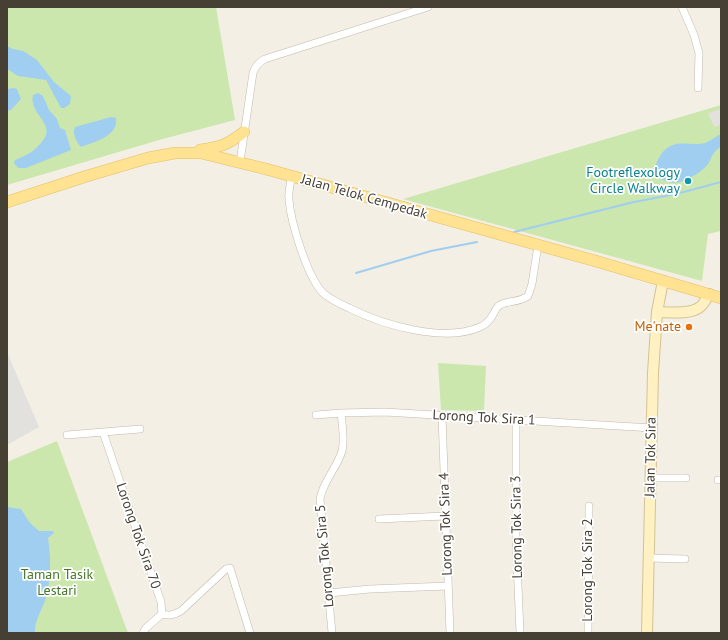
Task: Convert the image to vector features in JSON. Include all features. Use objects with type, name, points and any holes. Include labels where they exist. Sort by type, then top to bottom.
[{"type":"main road","points":[[188,152],[221,147],[228,144],[244,132]]},
{"type":"main road","name":"Jalan Telok Cempedak","points":[[7,202],[130,162],[165,154],[188,152],[211,155],[292,176],[721,298]]},
{"type":"street","points":[[240,162],[253,73],[259,62],[273,56],[428,7]]},
{"type":"street","points":[[682,7],[694,35],[699,53],[698,88]]},
{"type":"street","points":[[292,176],[289,199],[294,226],[313,279],[330,299],[358,313],[409,330],[433,333],[463,332],[481,327],[487,323],[497,306],[500,304],[520,300],[528,296],[532,284],[538,245]]},
{"type":"street","name":"Jalan Tok Sira","points":[[647,633],[652,428],[657,312],[663,281]]},
{"type":"street","points":[[657,312],[684,312],[698,309],[702,306],[709,294]]},
{"type":"street","name":"Lorong Tok Sira 1","points":[[316,415],[385,412],[652,428]]},
{"type":"street","name":"Lorong Tok Sira 5","points":[[332,633],[320,499],[321,491],[340,457],[343,448],[341,413]]},
{"type":"street","name":"Lorong Tok Sira 4","points":[[442,416],[450,633]]},
{"type":"street","name":"Lorong Tok Sira 3","points":[[516,420],[516,537],[520,633]]},
{"type":"street","points":[[67,435],[140,429]]},
{"type":"street","name":"Lorong Tok Sira 70","points":[[103,432],[156,586],[161,602],[162,614]]},
{"type":"street","points":[[651,478],[686,478]]},
{"type":"street","name":"Lorong Tok Sira 2","points":[[588,633],[589,506]]},
{"type":"street","points":[[379,518],[445,516]]},
{"type":"street","points":[[649,558],[685,559]]},
{"type":"street","points":[[143,633],[146,628],[162,614],[169,616],[180,611],[226,569],[230,568],[250,633]]},
{"type":"street","points":[[329,593],[448,586]]},
{"type":"green space","points":[[7,7],[216,7],[235,120],[159,140],[7,185]]},
{"type":"green space","points":[[721,105],[721,231],[708,234],[702,281],[403,199]]},
{"type":"green space","points":[[438,363],[486,366],[484,411],[441,410]]},
{"type":"green space","name":"Taman Tasik Lestari","points":[[57,441],[128,633],[7,633],[7,462]]},
{"type":"shaded area","points":[[721,109],[721,125],[714,127],[708,113]]},
{"type":"shaded area","points":[[7,352],[39,427],[7,445]]},
{"type":"water","points":[[7,46],[23,51],[37,60],[54,82],[71,96],[70,104],[64,108],[61,108],[46,80],[18,76],[7,69]]},
{"type":"water","points":[[7,89],[17,89],[21,99],[11,110],[7,111]]},
{"type":"water","points":[[38,93],[43,96],[49,110],[57,119],[60,128],[65,130],[71,150],[26,168],[18,168],[14,163],[15,160],[28,154],[36,148],[45,138],[47,132],[33,102],[33,95]]},
{"type":"water","points":[[111,117],[116,118],[116,124],[110,134],[81,147],[75,137],[75,127]]},
{"type":"water","points":[[721,134],[721,147],[715,152],[708,164],[695,175],[684,181],[675,183],[662,179],[656,173],[656,163],[662,153],[672,145],[705,143]]},
{"type":"water","points":[[7,507],[21,509],[30,523],[39,531],[53,531],[54,533],[48,538],[50,573],[46,599],[36,623],[35,633],[7,633]]},
{"type":"waterway","points":[[514,232],[721,182]]},
{"type":"waterway","points":[[356,273],[431,251],[477,242]]},
{"type":"place","name":"Footreflexology Circle Walkway","points":[[688,181]]},
{"type":"place","name":"Me'nate","points":[[689,327]]}]
